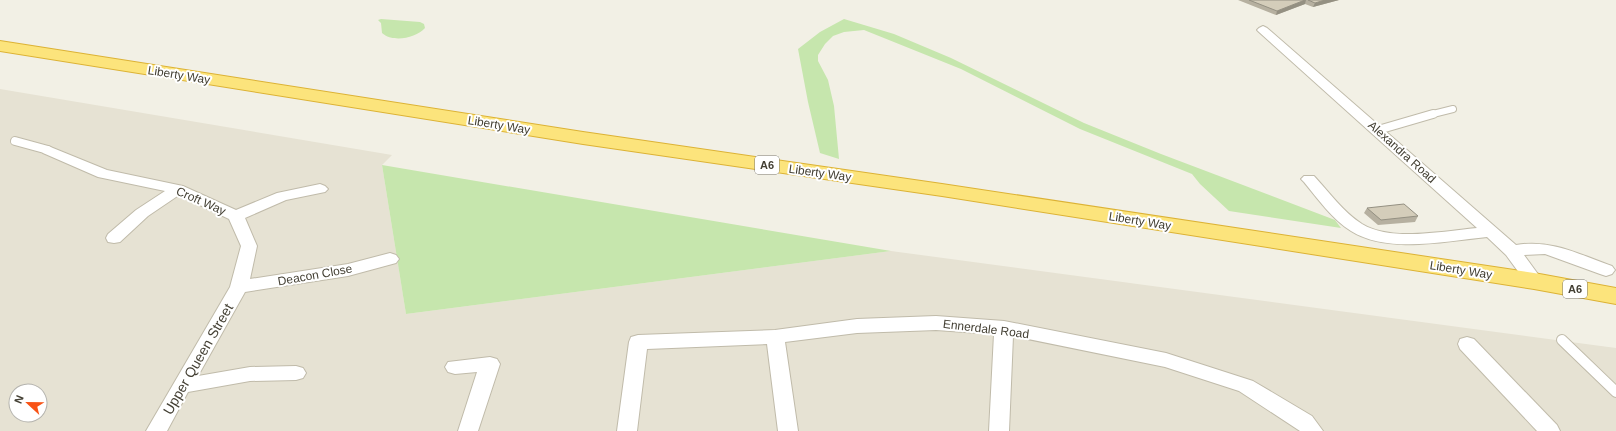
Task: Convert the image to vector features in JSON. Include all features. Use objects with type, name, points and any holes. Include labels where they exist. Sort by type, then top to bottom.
[{"type":"highway","name":"Liberty Way","points":[[0,46],[576,137],[934,189],[1534,281],[1616,296]]},
{"type":"street","name":"Alexandra Road","points":[[1263,30],[1378,130],[1512,251],[1534,281]]},
{"type":"street","name":"Croft Way","points":[[48,150],[103,174],[178,189],[236,216],[250,246],[239,287]]},
{"type":"street","points":[[1309,179],[1356,227],[1369,233],[1393,239],[1404,239],[1491,232]]},
{"type":"street","points":[[114,238],[142,213],[178,189]]},
{"type":"street","points":[[236,216],[282,196],[320,189]]},
{"type":"street","points":[[1512,251],[1531,248],[1547,249],[1606,270]]},
{"type":"street","name":"Deacon Close","points":[[239,287],[348,270],[390,258]]},
{"type":"street","name":"Upper Queen Street","points":[[156,431],[239,287]]},
{"type":"street","name":"Ennerdale Road","points":[[627,431],[638,342],[775,337],[857,326],[936,323],[1004,328],[1166,360],[1246,386],[1305,422],[1313,431]]},
{"type":"street","points":[[999,431],[1004,328]]},
{"type":"street","points":[[775,337],[788,431]]},
{"type":"street","points":[[1467,344],[1550,431]]},
{"type":"street","points":[[455,367],[490,364],[468,431]]},
{"type":"street","points":[[182,386],[250,374],[296,373]]},
{"type":"lane","points":[[1378,130],[1415,118],[1454,108]]},
{"type":"lane","points":[[15,140],[48,150]]},
{"type":"lane","points":[[1562,340],[1616,392]]},
{"type":"shaded area","points":[[0,89],[392,155],[382,165],[406,314],[891,251],[1616,348],[1616,431],[0,431]]},
{"type":"green space","points":[[844,19],[894,34],[951,58],[1084,123],[1335,220],[1341,228],[1229,211],[1200,184],[1192,174],[1080,129],[961,69],[864,30],[844,32],[833,36],[825,44],[818,55],[818,61],[828,80],[834,106],[839,159],[820,153],[798,49],[820,32]]},
{"type":"green space","points":[[378,20],[420,22],[424,24],[425,28],[410,37],[392,38],[382,33],[381,23]]},
{"type":"green space","points":[[382,165],[891,251],[406,314]]},
{"type":"building","points":[[1249,0],[1305,0],[1277,11]]},
{"type":"building","points":[[1308,0],[1325,0],[1315,3]]},
{"type":"building","points":[[1404,204],[1418,216],[1381,220],[1367,208]]}]
